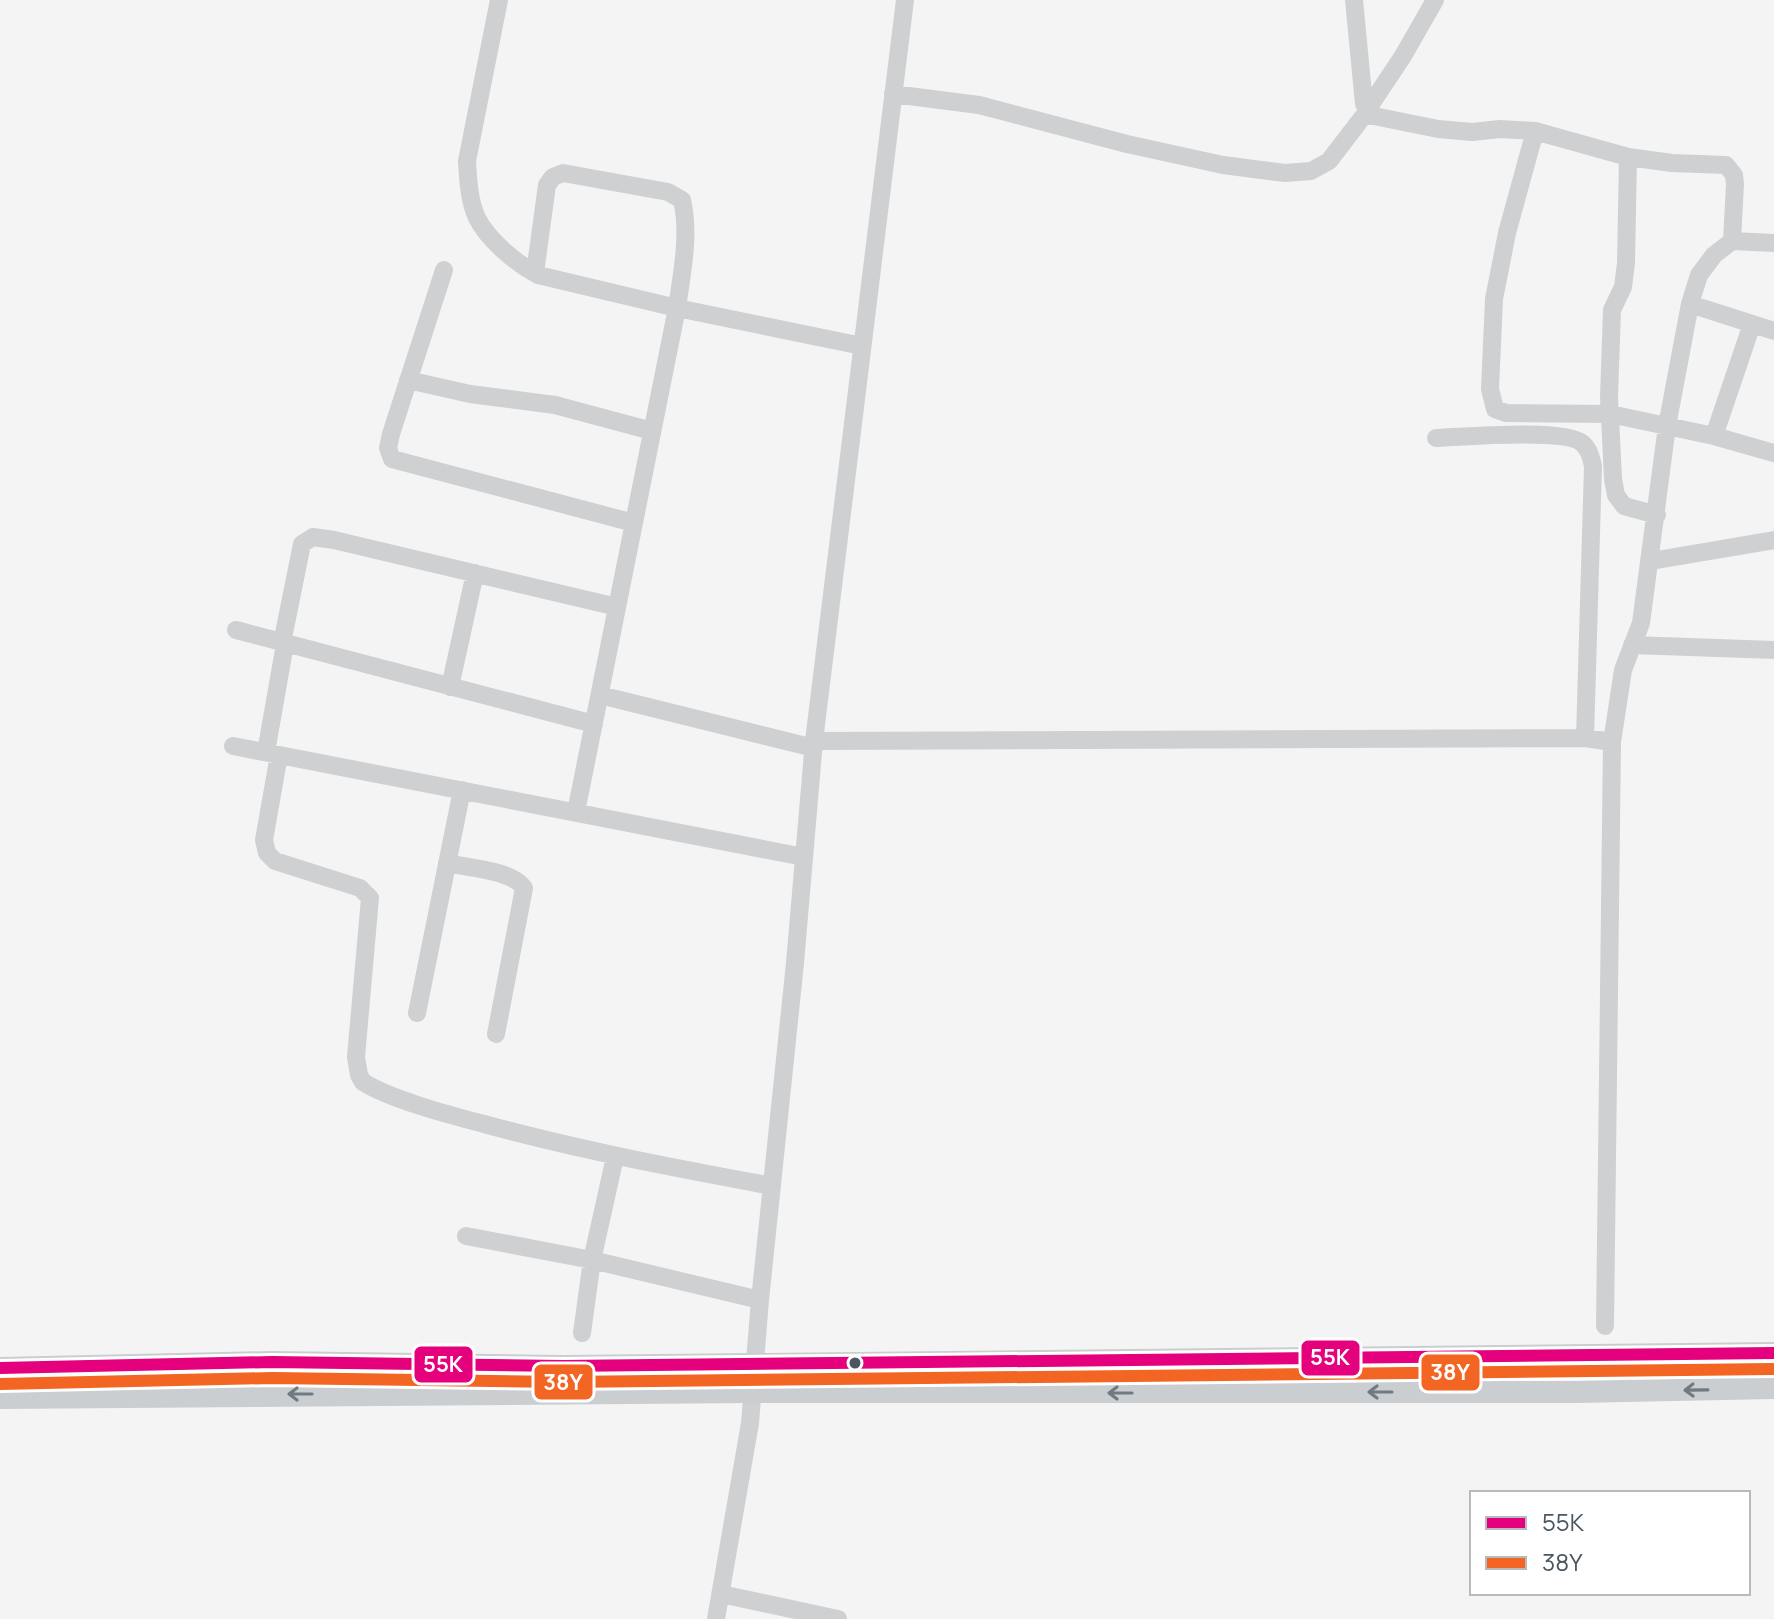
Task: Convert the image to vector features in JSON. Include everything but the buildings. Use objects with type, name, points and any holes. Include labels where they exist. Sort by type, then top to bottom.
[{"type":"main road","points":[[0,1368],[272,1362],[563,1366],[1774,1353]]},
{"type":"main road","points":[[0,1398],[753,1392],[1529,1392],[1774,1388]]},
{"type":"street","points":[[499,0],[467,161],[468,180],[478,219],[519,265],[535,273],[677,308],[862,346]]},
{"type":"street","points":[[716,1619],[753,1392],[814,744],[905,0]]},
{"type":"street","points":[[1354,0],[1368,112]]},
{"type":"street","points":[[893,94],[979,105],[1223,165],[1285,173],[1311,171],[1329,161],[1368,112],[1435,0]]},
{"type":"street","points":[[1368,112],[1438,129],[1535,131],[1628,157],[1672,163],[1719,164],[1730,169],[1735,184],[1732,241]]},
{"type":"street","points":[[1535,131],[1497,278],[1490,389],[1492,405],[1506,413],[1610,414],[1714,436],[1774,453]]},
{"type":"street","points":[[1628,157],[1626,263],[1623,287],[1612,310],[1611,458],[1616,495],[1624,506],[1657,515]]},
{"type":"street","points":[[535,273],[547,185],[553,177],[563,173],[668,192],[682,200],[686,217],[677,308],[576,812]]},
{"type":"street","points":[[1605,1326],[1612,742],[1623,670],[1641,623],[1667,426],[1690,304],[1699,275],[1714,255],[1732,241],[1774,243]]},
{"type":"street","points":[[444,270],[388,448],[392,459],[634,523]]},
{"type":"street","points":[[1690,304],[1774,331]]},
{"type":"street","points":[[1714,436],[1752,324]]},
{"type":"street","points":[[408,380],[470,394],[555,405],[652,431]]},
{"type":"street","points":[[1436,438],[1567,437],[1581,442],[1590,454],[1593,466],[1585,738]]},
{"type":"street","points":[[617,607],[334,540],[313,537],[302,544],[284,643],[264,840],[267,853],[275,861],[360,888],[370,898],[356,1057],[363,1082],[452,1115],[615,1157],[772,1186]]},
{"type":"street","points":[[1651,561],[1774,540]]},
{"type":"street","points":[[450,687],[475,573]]},
{"type":"street","points":[[236,630],[594,724]]},
{"type":"street","points":[[1632,645],[1774,650]]},
{"type":"street","points":[[600,695],[814,744],[1585,738],[1612,742]]},
{"type":"street","points":[[233,746],[804,857]]},
{"type":"street","points":[[417,1013],[462,790]]},
{"type":"street","points":[[447,863],[502,874],[516,879],[524,888],[496,1034]]},
{"type":"street","points":[[582,1333],[592,1260],[615,1157]]},
{"type":"street","points":[[466,1236],[592,1260],[760,1300]]},
{"type":"street","points":[[721,1594],[838,1619]]},
{"type":"transit line","name":"55K","points":[[0,1368],[272,1362],[563,1366],[1774,1353]]},
{"type":"transit line","name":"38Y","points":[[0,1384],[272,1378],[563,1382],[1774,1369]]}]
